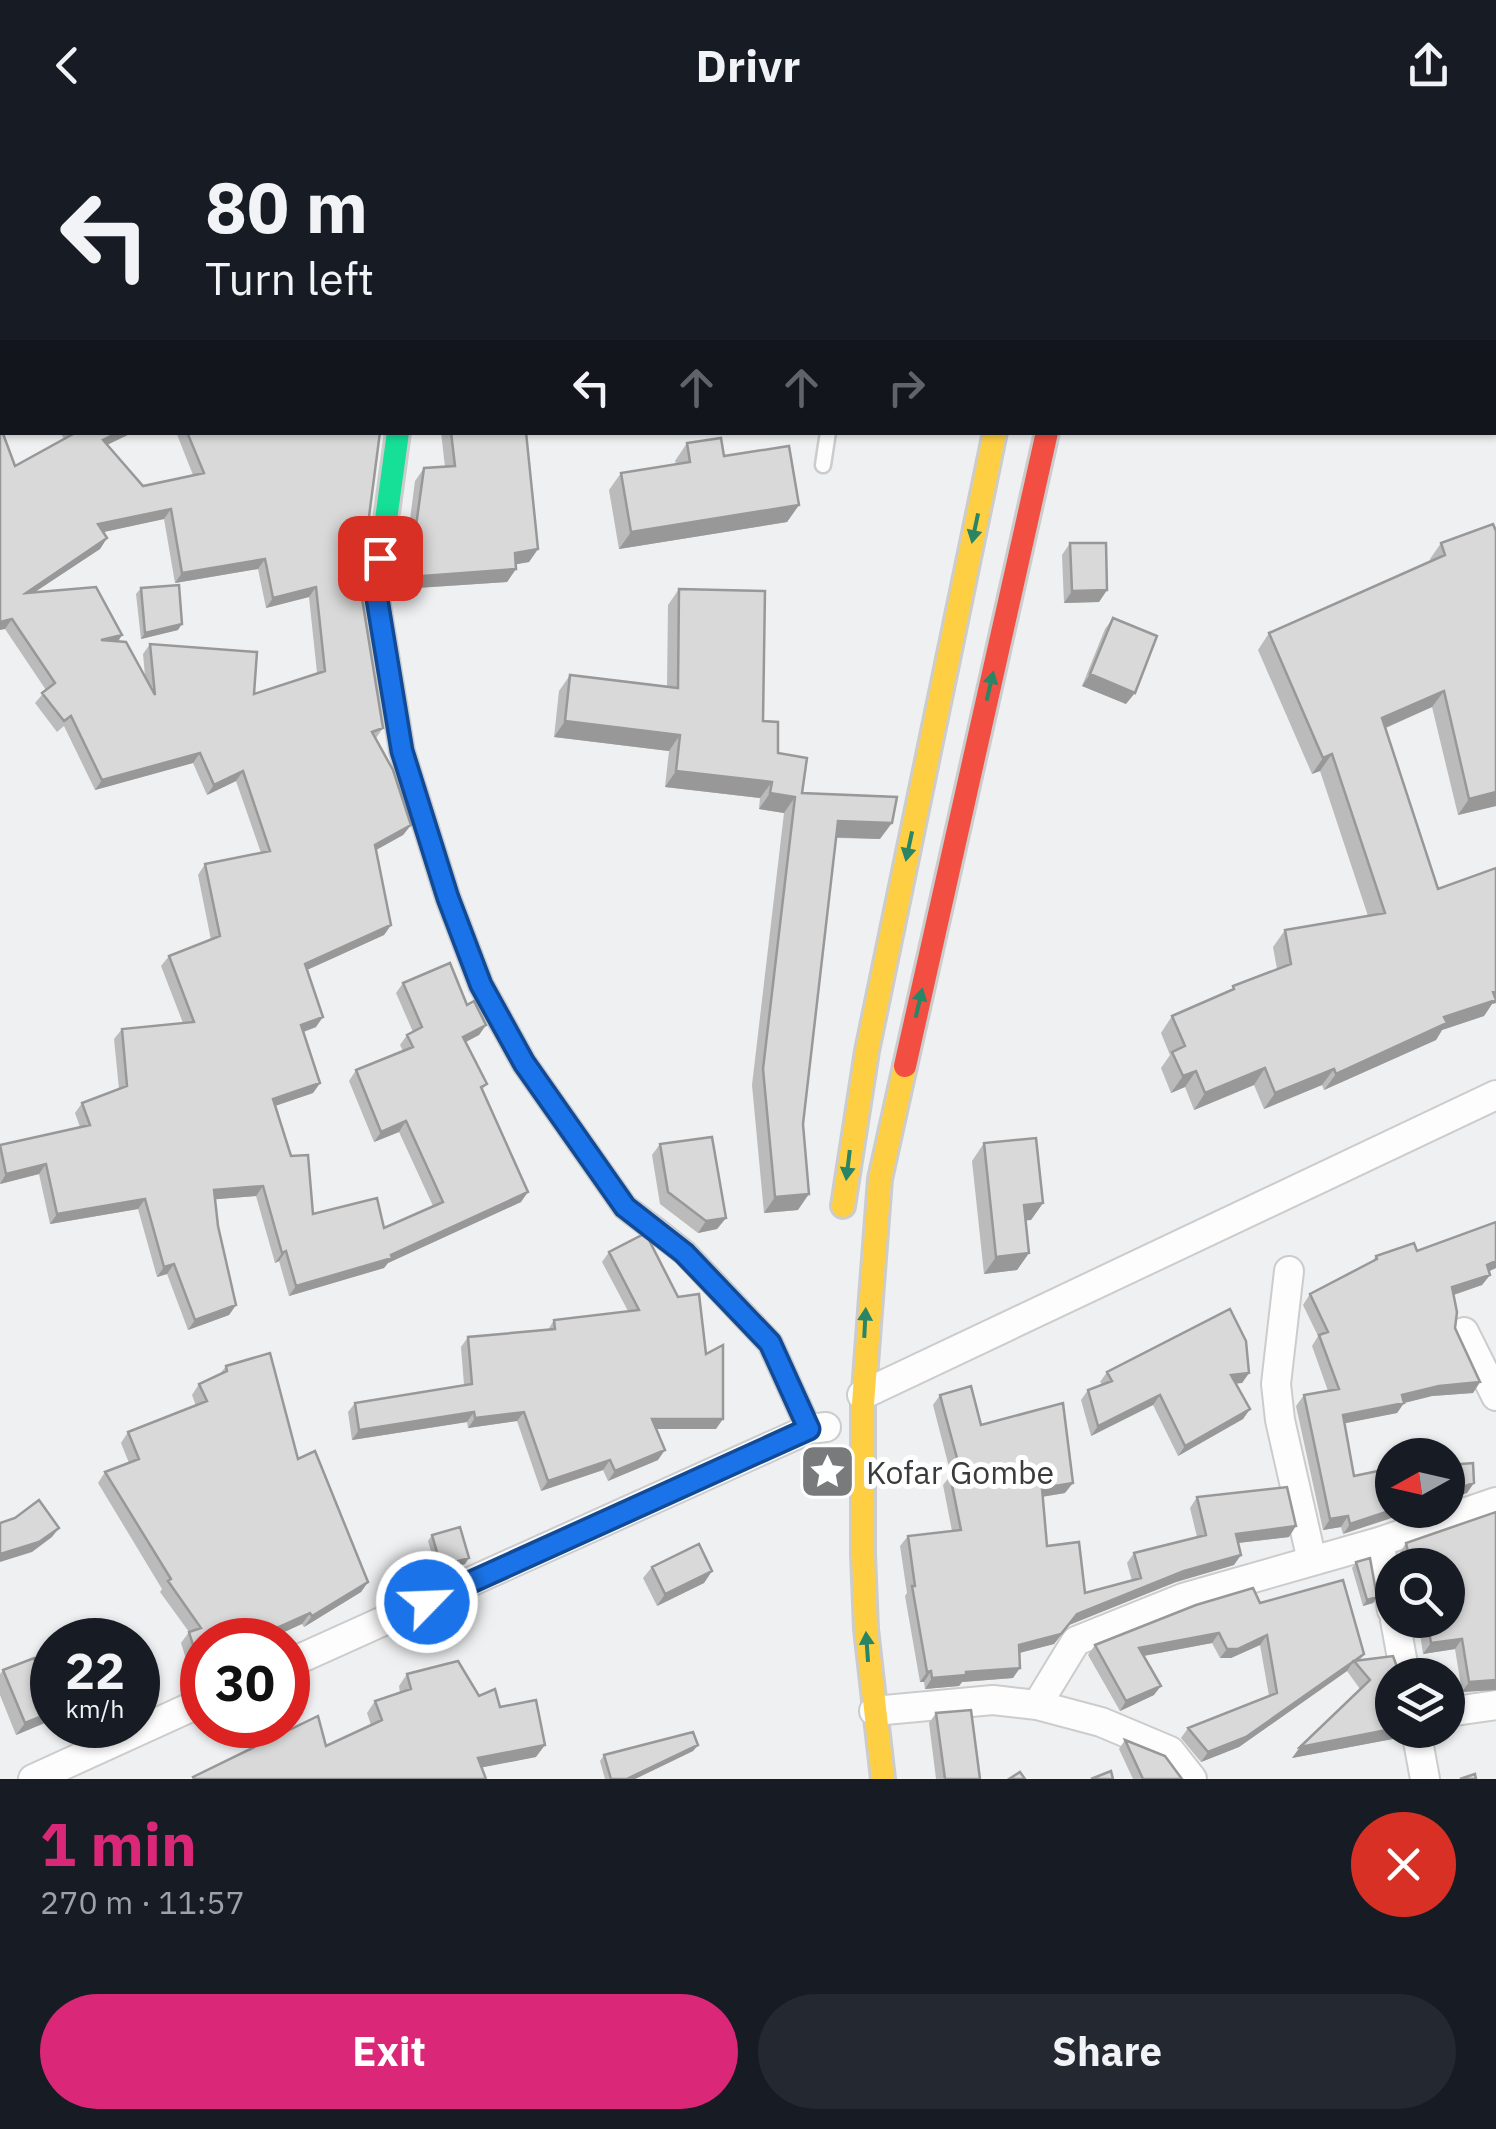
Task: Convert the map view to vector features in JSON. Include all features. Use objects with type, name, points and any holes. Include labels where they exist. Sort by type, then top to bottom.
[{"type":"main road","points":[[398,435],[376,593],[402,751],[448,898],[481,985],[524,1063],[625,1207],[684,1253],[770,1343],[823,1427]]},
{"type":"main road","points":[[840,1230],[848,1156],[867,1051],[994,435]]},
{"type":"main road","points":[[883,1779],[863,1565],[862,1395],[866,1303],[880,1179],[1046,435]]},
{"type":"street","points":[[862,1395],[1496,1094]]},
{"type":"street","points":[[1290,1271],[1276,1384],[1312,1561]]},
{"type":"street","points":[[1464,1332],[1496,1396]]},
{"type":"street","points":[[310,1654],[823,1427]]},
{"type":"street","points":[[1038,1705],[1076,1641],[1183,1598],[1379,1542],[1496,1502]]},
{"type":"street","points":[[1379,1542],[1380,1548]]},
{"type":"street","points":[[874,1711],[993,1700],[1038,1705],[1102,1722],[1170,1751],[1192,1779]]},
{"type":"street","points":[[1465,1710],[1496,1705]]},
{"type":"street","points":[[33,1779],[180,1712]]},
{"type":"street","points":[[1420,1748],[1426,1779]]},
{"type":"lane","points":[[823,465],[828,435]]},
{"type":"building","points":[[0,435],[3,435],[15,466],[71,435],[113,435],[103,440],[143,486],[204,473],[188,435],[380,435],[360,586],[383,728],[372,732],[393,770],[411,825],[375,845],[391,925],[305,964],[323,1017],[301,1025],[320,1083],[273,1099],[291,1156],[308,1155],[313,1214],[377,1198],[384,1228],[443,1202],[406,1121],[381,1132],[356,1070],[413,1047],[407,1035],[422,1027],[403,983],[450,963],[467,1005],[474,1001],[486,1025],[463,1037],[487,1084],[481,1087],[528,1192],[391,1255],[392,1258],[296,1286],[263,1186],[214,1190],[236,1305],[195,1320],[174,1264],[164,1267],[145,1199],[57,1214],[46,1164],[6,1174],[0,1145],[90,1125],[82,1103],[127,1086],[122,1029],[194,1022],[169,956],[220,936],[205,864],[270,851],[243,771],[214,785],[200,753],[102,780],[71,716],[64,721],[42,693],[55,683],[12,619],[0,622]],"holes":[[[171,509],[182,573],[265,559],[273,598],[316,587],[325,671],[254,694],[257,652],[150,644],[155,695],[126,642],[101,640],[122,635],[96,587],[26,593],[107,538],[98,524]]]},
{"type":"building","points":[[451,435],[526,435],[538,549],[515,553],[516,569],[409,577],[424,468],[455,466]]},
{"type":"building","points":[[721,438],[724,456],[789,446],[799,505],[631,532],[621,473],[690,462],[687,443]]},
{"type":"building","points":[[1493,524],[1496,792],[1469,799],[1444,691],[1382,718],[1438,889],[1496,868],[1496,1000],[1444,1017],[1447,1023],[1336,1074],[1334,1069],[1275,1093],[1265,1068],[1205,1093],[1196,1071],[1183,1076],[1172,1052],[1185,1046],[1172,1016],[1234,989],[1233,986],[1291,964],[1285,930],[1385,913],[1332,754],[1323,758],[1269,633],[1445,555],[1441,543]]},
{"type":"building","points":[[1070,543],[1106,543],[1107,590],[1072,591]]},
{"type":"building","points":[[179,585],[182,624],[145,633],[141,588]]},
{"type":"building","points":[[679,589],[765,591],[763,721],[778,722],[778,753],[807,758],[802,793],[897,797],[892,823],[838,821],[803,1124],[809,1194],[775,1197],[763,1069],[795,797],[770,793],[772,782],[676,771],[680,735],[565,721],[570,675],[678,688]]},
{"type":"building","points":[[1113,618],[1157,636],[1135,693],[1090,674]]},
{"type":"building","points":[[712,1137],[726,1218],[706,1221],[668,1192],[660,1144]]},
{"type":"building","points":[[1036,1138],[1043,1203],[1024,1205],[1029,1253],[996,1257],[984,1143]]},
{"type":"building","points":[[1496,1222],[1496,1261],[1487,1265],[1490,1275],[1452,1287],[1457,1312],[1455,1328],[1480,1382],[1439,1386],[1402,1395],[1404,1403],[1343,1415],[1354,1476],[1375,1472],[1375,1516],[1350,1524],[1348,1516],[1330,1519],[1304,1395],[1339,1389],[1319,1335],[1328,1332],[1310,1294],[1377,1259],[1376,1256],[1414,1243],[1417,1251]]},
{"type":"building","points":[[642,1235],[649,1240],[678,1297],[699,1294],[706,1354],[723,1345],[723,1419],[652,1419],[665,1450],[615,1471],[610,1460],[548,1481],[524,1412],[475,1418],[474,1412],[359,1430],[355,1403],[472,1384],[468,1337],[555,1329],[554,1320],[639,1310],[609,1252]]},
{"type":"building","points":[[1230,1309],[1246,1341],[1249,1373],[1231,1375],[1250,1409],[1185,1446],[1160,1395],[1098,1426],[1088,1390],[1112,1381],[1107,1372]]},
{"type":"building","points":[[270,1353],[298,1459],[315,1451],[368,1582],[312,1616],[310,1613],[299,1618],[194,1618],[105,1472],[139,1459],[128,1432],[207,1401],[199,1384],[227,1371],[226,1366]]},
{"type":"building","points":[[971,1386],[981,1425],[1063,1403],[1073,1483],[1042,1488],[1047,1546],[1079,1542],[1085,1593],[1141,1578],[1134,1553],[1206,1535],[1197,1497],[1287,1487],[1296,1526],[1236,1534],[1241,1555],[1184,1571],[1077,1614],[1061,1634],[1019,1645],[1020,1668],[932,1678],[931,1671],[927,1672],[912,1586],[908,1536],[961,1530],[950,1475],[961,1473],[940,1395]]},
{"type":"building","points":[[1473,1463],[1474,1483],[1465,1486],[1465,1464]]},
{"type":"building","points":[[39,1500],[59,1528],[39,1542],[0,1554],[0,1523],[15,1518]]},
{"type":"building","points":[[1496,1512],[1496,1680],[1469,1682],[1462,1639],[1431,1643],[1430,1638],[1465,1638],[1465,1548],[1407,1548],[1406,1543],[1450,1528],[1465,1528],[1465,1523]]},
{"type":"building","points":[[460,1527],[469,1558],[441,1566],[432,1535]]},
{"type":"building","points":[[699,1544],[712,1571],[665,1594],[652,1567]]},
{"type":"building","points":[[1370,1558],[1375,1598],[1367,1600],[1356,1562]]},
{"type":"building","points":[[1343,1580],[1364,1654],[1246,1737],[1208,1752],[1188,1728],[1277,1693],[1267,1635],[1238,1649],[1227,1649],[1219,1633],[1139,1648],[1161,1686],[1126,1701],[1095,1645],[1196,1605],[1253,1588],[1260,1603]]},
{"type":"building","points":[[1375,1658],[1375,1732],[1300,1747],[1370,1680],[1354,1661]]},
{"type":"building","points":[[30,1660],[30,1721],[25,1723],[3,1670]]},
{"type":"building","points":[[458,1661],[479,1696],[495,1689],[500,1707],[536,1700],[545,1745],[478,1758],[486,1779],[193,1777],[252,1748],[310,1748],[310,1720],[318,1716],[326,1746],[382,1720],[375,1701],[411,1689],[407,1674]]},
{"type":"building","points":[[971,1710],[980,1779],[945,1779],[936,1713]]},
{"type":"building","points":[[693,1732],[698,1745],[627,1779],[611,1779],[604,1755]]},
{"type":"building","points":[[1125,1740],[1165,1756],[1182,1779],[1143,1779]]},
{"type":"building","points":[[1111,1771],[1113,1779],[1091,1779]]},
{"type":"traffic: fast","points":[[398,435],[376,593],[402,751],[448,898],[481,985],[524,1063],[625,1207],[657,1231]]},
{"type":"traffic: slow","points":[[843,1206],[867,1051],[994,435]]},
{"type":"traffic: slow","points":[[883,1779],[866,1629],[863,1404],[880,1179],[905,1066]]},
{"type":"traffic: slow","points":[[657,1231],[685,1253],[770,1343],[809,1429]]},
{"type":"traffic: jam","points":[[905,1066],[1046,435]]},
{"type":"place","name":"Kofar Gombe","points":[[827,1472]]},
{"type":"route","points":[[380,558],[376,593],[402,751],[448,898],[481,985],[524,1063],[625,1207],[684,1253],[770,1343],[809,1429],[427,1602]]}]
